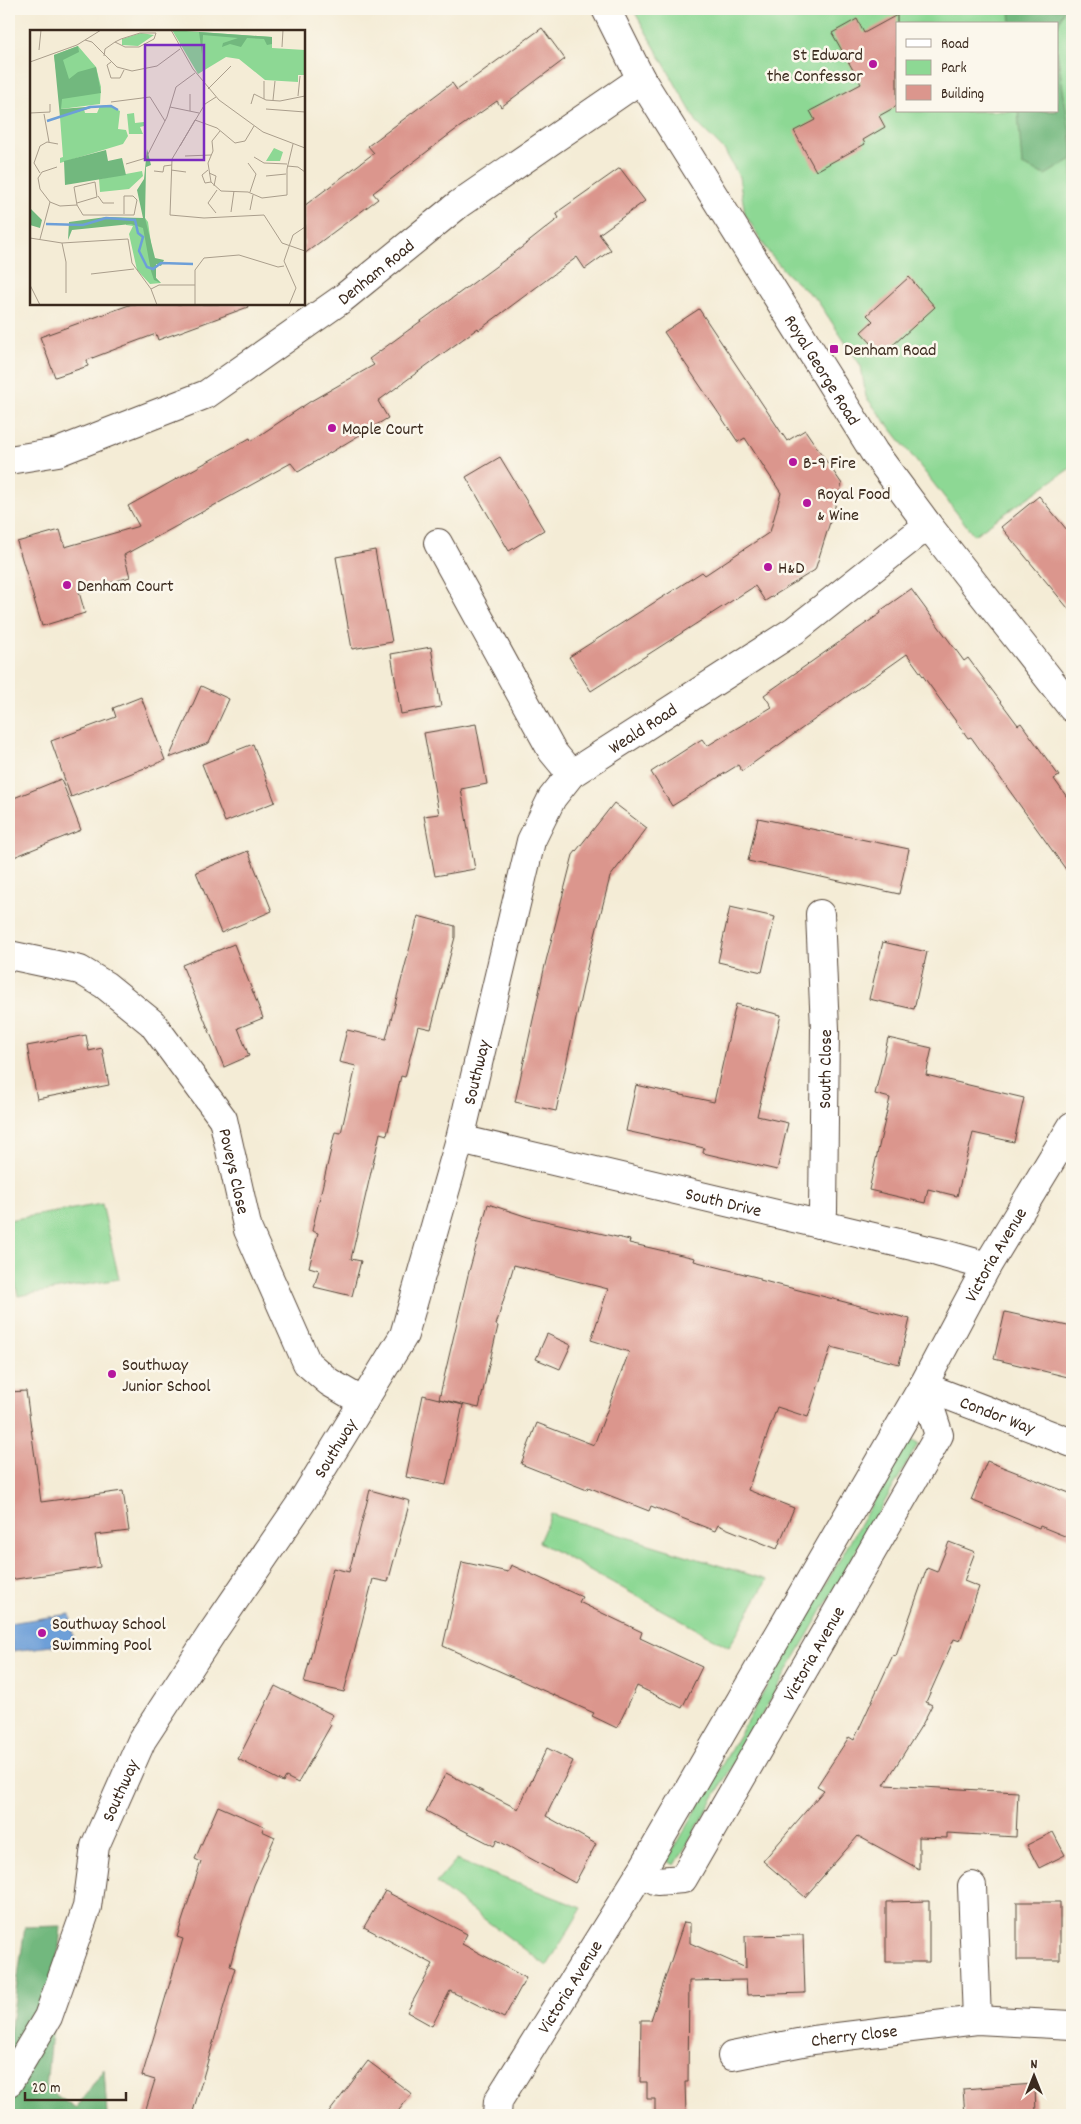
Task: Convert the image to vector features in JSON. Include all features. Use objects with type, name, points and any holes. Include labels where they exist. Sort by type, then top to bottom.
[{"type":"street","name":"Royal George Road","points":[[606,9],[641,79],[874,452],[928,525],[1072,708]]},
{"type":"street","name":"Denham Road","points":[[9,460],[58,452],[207,394],[342,299],[459,204],[641,79]]},
{"type":"street","name":"Weald Road","points":[[571,774],[795,630],[928,525]]},
{"type":"street","points":[[438,543],[552,751],[571,774]]},
{"type":"street","name":"Southway","points":[[9,2082],[48,2017],[87,1907],[95,1846],[142,1740],[303,1500],[404,1335],[460,1139],[531,841],[552,798],[571,774]]},
{"type":"street","name":"South Close","points":[[818,1224],[822,1211],[825,1038],[820,914]]},
{"type":"street","name":"Poveys Close","points":[[9,955],[80,970],[105,985],[152,1023],[223,1119],[248,1230],[306,1363],[329,1382],[363,1402]]},
{"type":"street","name":"Victoria Avenue","points":[[497,2108],[641,1872],[923,1386],[987,1266],[1072,1126]]},
{"type":"street","name":"South Drive","points":[[460,1139],[937,1252],[987,1266]]},
{"type":"street","name":"Victoria Avenue","points":[[641,1872],[658,1881],[683,1879],[939,1435],[923,1386]]},
{"type":"street","name":"Condor Way","points":[[923,1386],[1072,1443]]},
{"type":"street","points":[[972,1886],[976,2020]]},
{"type":"street","name":"Cherry Close","points":[[732,2056],[813,2040],[976,2020],[1072,2025]]},
{"type":"green space","points":[[633,9],[1072,9],[1072,467],[974,535],[866,397],[861,366],[817,300],[787,274],[769,253],[745,214],[739,177],[725,151],[698,124]]},
{"type":"green space","points":[[1010,9],[1064,9],[1058,25],[1058,22],[1011,22]]},
{"type":"green space","points":[[1058,57],[1072,146],[1072,159],[1045,175],[1022,165],[1018,112],[1058,112]]},
{"type":"green space","points":[[102,1204],[119,1279],[18,1296],[9,1251],[9,1220]]},
{"type":"green space","points":[[909,1439],[918,1444],[675,1865],[667,1861]]},
{"type":"green space","points":[[551,1514],[767,1580],[729,1647],[539,1542]]},
{"type":"green space","points":[[456,1860],[582,1908],[547,1966],[436,1883]]},
{"type":"green space","points":[[61,1926],[46,2088],[76,2109],[104,2068],[107,2115],[9,2115],[9,2040],[25,1927]]},
{"type":"water","name":"Southway School Swimming Pool","points":[[70,1614],[74,1643],[13,1651],[9,1623]]},
{"type":"building","name":"St Edward the Confessor","points":[[897,15],[896,107],[879,116],[885,127],[863,140],[865,144],[816,171],[794,131],[815,120],[810,111],[861,84],[832,33],[857,19],[864,33]]},
{"type":"building","points":[[542,28],[565,59],[501,107],[497,101],[454,131],[373,193],[378,199],[305,253],[305,205],[374,153],[368,146],[452,83],[457,90]]},
{"type":"building","points":[[620,168],[645,201],[599,234],[611,250],[585,269],[577,257],[479,330],[478,328],[378,401],[388,418],[298,472],[291,463],[124,555],[130,577],[79,592],[85,613],[42,626],[17,542],[60,530],[65,547],[139,526],[128,506],[250,438],[251,441],[311,401],[374,365],[369,359],[521,248],[559,218],[556,213]]},
{"type":"building","points":[[909,277],[935,307],[882,355],[861,332],[873,321],[867,315]]},
{"type":"building","points":[[129,305],[247,305],[248,307],[158,340],[156,334],[87,360],[88,366],[55,377],[40,337]]},
{"type":"building","points":[[699,309],[787,441],[805,430],[842,484],[815,570],[765,601],[755,586],[591,691],[569,657],[702,572],[705,575],[770,532],[781,493],[745,438],[738,442],[664,332]]},
{"type":"building","points":[[500,457],[544,530],[509,551],[466,477]]},
{"type":"building","points":[[1039,496],[1072,536],[1072,613],[1001,527]]},
{"type":"building","points":[[375,550],[392,642],[352,649],[336,557]]},
{"type":"building","points":[[911,589],[964,661],[968,658],[1018,725],[1021,723],[1059,776],[1054,779],[1072,804],[1072,878],[971,737],[968,738],[907,654],[742,771],[738,765],[672,806],[651,772],[702,739],[707,746],[772,707],[764,695],[881,613],[880,611]]},
{"type":"building","points":[[431,647],[441,707],[401,714],[391,654]]},
{"type":"building","points":[[201,686],[229,699],[209,743],[169,758]]},
{"type":"building","points":[[141,697],[165,760],[71,797],[51,741],[116,717],[113,708]]},
{"type":"building","points":[[476,724],[487,784],[461,789],[475,869],[435,876],[424,816],[439,814],[424,733]]},
{"type":"building","points":[[253,744],[275,802],[225,822],[202,764]]},
{"type":"building","points":[[61,779],[81,830],[9,859],[9,800]]},
{"type":"building","points":[[614,803],[647,828],[610,877],[589,959],[556,1111],[515,1102],[545,965],[573,855]]},
{"type":"building","points":[[758,818],[909,849],[899,894],[748,861]]},
{"type":"building","points":[[248,851],[272,911],[221,933],[196,872]]},
{"type":"building","points":[[730,907],[775,917],[762,972],[718,962]]},
{"type":"building","points":[[418,916],[455,926],[455,937],[431,1029],[418,1026],[405,1077],[401,1076],[387,1135],[380,1133],[351,1259],[361,1261],[352,1296],[314,1287],[319,1270],[309,1267],[318,1233],[312,1231],[335,1132],[341,1133],[356,1066],[339,1062],[347,1030],[386,1039]]},
{"type":"building","points":[[883,942],[927,952],[914,1009],[869,999]]},
{"type":"building","points":[[234,944],[263,1018],[238,1028],[249,1056],[224,1067],[182,965]]},
{"type":"building","points":[[736,1004],[781,1015],[757,1116],[788,1123],[777,1170],[703,1153],[704,1148],[626,1131],[636,1085],[714,1102]]},
{"type":"building","points":[[86,1035],[89,1051],[102,1048],[109,1085],[37,1099],[27,1046]]},
{"type":"building","points":[[888,1038],[932,1048],[926,1075],[1024,1098],[1014,1142],[973,1133],[957,1196],[928,1189],[925,1203],[869,1190],[890,1098],[875,1094]]},
{"type":"building","points":[[488,1204],[528,1217],[630,1240],[629,1243],[695,1258],[694,1261],[760,1278],[760,1280],[910,1319],[899,1364],[831,1347],[808,1417],[777,1407],[748,1490],[794,1508],[777,1549],[718,1525],[715,1531],[651,1506],[649,1511],[588,1487],[587,1490],[521,1464],[537,1423],[594,1445],[629,1352],[591,1340],[608,1289],[514,1265],[496,1325],[498,1326],[479,1408],[439,1399],[468,1275]]},
{"type":"building","points":[[1005,1312],[1072,1327],[1072,1378],[994,1359]]},
{"type":"building","points":[[547,1334],[571,1345],[560,1369],[536,1359]]},
{"type":"building","points":[[26,1391],[41,1502],[123,1491],[129,1531],[95,1535],[100,1567],[9,1580],[9,1392]]},
{"type":"building","points":[[423,1395],[463,1405],[446,1485],[406,1477]]},
{"type":"building","points":[[987,1461],[1072,1494],[1072,1539],[1040,1526],[1039,1528],[971,1500]]},
{"type":"building","points":[[370,1490],[410,1501],[388,1582],[373,1579],[344,1692],[304,1683],[333,1568],[349,1572]]},
{"type":"building","points":[[949,1542],[975,1552],[964,1581],[979,1587],[960,1641],[954,1639],[926,1702],[932,1705],[923,1723],[884,1785],[1018,1792],[1016,1837],[947,1833],[947,1838],[919,1837],[919,1869],[858,1836],[805,1897],[763,1861],[824,1790],[817,1786],[849,1737],[854,1740],[893,1655],[896,1656],[927,1568],[937,1572]]},
{"type":"building","points":[[462,1562],[508,1572],[511,1565],[582,1597],[579,1602],[642,1632],[640,1638],[702,1667],[682,1708],[637,1686],[617,1728],[592,1716],[594,1713],[443,1646]]},
{"type":"building","points":[[275,1686],[333,1715],[328,1723],[331,1725],[298,1783],[286,1777],[283,1782],[238,1759]]},
{"type":"building","points":[[547,1748],[573,1761],[546,1816],[596,1844],[575,1883],[497,1840],[494,1846],[426,1811],[446,1773],[518,1809]]},
{"type":"building","points":[[218,1806],[264,1826],[262,1831],[275,1837],[254,1885],[241,1926],[230,1966],[235,1968],[192,2115],[144,2115],[155,2080],[142,2076],[183,1939],[177,1937],[201,1862],[195,1859]]},
{"type":"building","points":[[1053,1832],[1065,1855],[1039,1868],[1027,1845]]},
{"type":"building","points":[[385,1891],[467,1934],[462,1944],[526,1978],[504,2018],[450,1991],[432,2026],[407,2012],[433,1964],[364,1927]]},
{"type":"building","points":[[929,1901],[929,1962],[886,1962],[886,1902]]},
{"type":"building","points":[[1017,1902],[1060,1902],[1060,1960],[1017,1960]]},
{"type":"building","points":[[684,1922],[690,1923],[690,1943],[746,1968],[745,1936],[803,1935],[805,1993],[747,1995],[746,1980],[689,1981],[688,2082],[685,2082],[686,2115],[655,2115],[655,2099],[647,2099],[647,2082],[640,2082],[641,2020],[651,2020]]},
{"type":"building","points":[[368,2061],[412,2094],[395,2115],[327,2115]]},
{"type":"building","points":[[1035,2084],[1036,2115],[965,2115],[963,2089]]},
{"type":"place","name":"St Edward the Confessor","points":[[873,64]]},
{"type":"place","name":"Denham Road","points":[[834,349]]},
{"type":"place","name":"Maple Court","points":[[332,428]]},
{"type":"place","name":"B-9 Fire","points":[[793,462]]},
{"type":"place","name":"Royal Food & Wine","points":[[807,503]]},
{"type":"place","name":"H&D","points":[[768,567]]},
{"type":"place","name":"Denham Court","points":[[67,585]]},
{"type":"place","name":"Southway Junior School","points":[[112,1374]]},
{"type":"place","name":"Southway School Swimming Pool","points":[[42,1633]]}]
